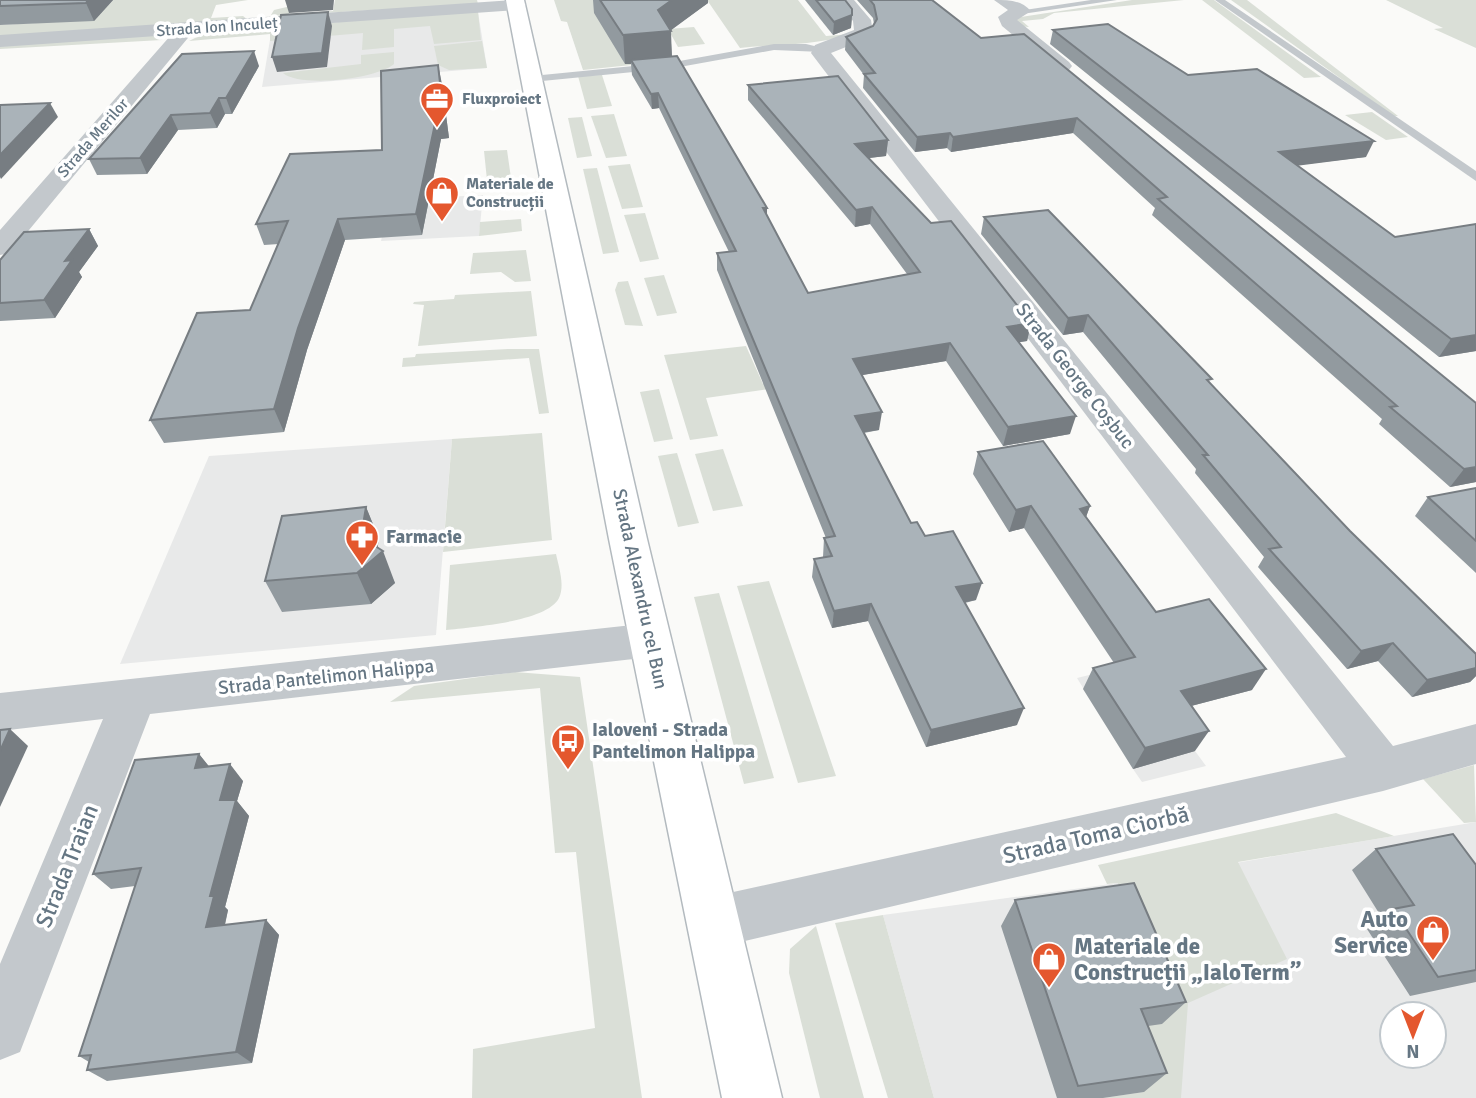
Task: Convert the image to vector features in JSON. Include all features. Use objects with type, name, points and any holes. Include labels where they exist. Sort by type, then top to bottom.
[{"type":"main road","name":"Strada Alexandru cel Bun","points":[[516,3],[651,640],[752,1098]]},
{"type":"street","points":[[822,49],[864,33],[862,20],[845,0]]},
{"type":"street","name":"Strada Ion Inculeț","points":[[0,41],[516,3]]},
{"type":"street","points":[[1012,6],[1007,17],[1008,22],[1076,77]]},
{"type":"street","name":"Strada Merilor","points":[[0,247],[186,29]]},
{"type":"street","name":"Strada George Coșbuc","points":[[822,49],[821,53],[1382,770]]},
{"type":"street","name":"Strada Pantelimon Halippa","points":[[0,712],[651,640]]},
{"type":"street","name":"Strada Traian","points":[[0,1032],[134,699]]},
{"type":"street","name":"Strada Toma Ciorbă","points":[[715,922],[1382,770],[1476,744]]},
{"type":"lane","points":[[1012,6],[1113,0]]},
{"type":"lane","points":[[1219,0],[1476,177]]},
{"type":"lane","points":[[532,79],[697,62],[748,51],[798,46],[822,49]]},
{"type":"shaded area","points":[[61,0],[248,0],[216,5],[211,18],[243,16],[248,20],[0,37],[0,25],[36,23]]},
{"type":"shaded area","points":[[335,0],[477,0],[478,4],[271,15],[274,10],[291,6],[289,14],[333,11]]},
{"type":"shaded area","points":[[554,0],[619,0],[612,20],[631,65],[583,70],[567,22],[561,21]]},
{"type":"shaded area","points":[[707,0],[798,0],[826,36],[851,34],[810,43],[740,48]]},
{"type":"shaded area","points":[[1132,0],[1184,0],[1054,13],[1043,19],[1022,21],[1029,27],[1018,26],[1015,18]]},
{"type":"shaded area","points":[[1202,0],[1214,0],[1321,77],[1304,78]]},
{"type":"shaded area","points":[[1231,0],[1247,0],[1398,116],[1393,116]]},
{"type":"shaded area","points":[[1386,0],[1476,0],[1476,48],[1434,29],[1443,28]]},
{"type":"shaded area","points":[[478,12],[487,68],[262,87],[271,34]]},
{"type":"shaded area","points":[[478,12],[481,40],[434,44],[430,26],[394,29],[394,47],[362,50],[363,33],[270,41],[270,34],[189,41],[205,33]]},
{"type":"shaded area","points":[[694,27],[705,44],[678,47],[668,29]]},
{"type":"shaded area","points":[[166,34],[162,40],[0,49],[0,45]]},
{"type":"shaded area","points":[[482,41],[487,68],[449,70],[438,65],[434,46]]},
{"type":"shaded area","points":[[394,52],[394,64],[372,74],[321,81],[292,78],[283,73],[361,64],[361,55]]},
{"type":"shaded area","points":[[602,75],[612,106],[587,109],[578,76]]},
{"type":"shaded area","points":[[1372,112],[1408,137],[1386,140],[1345,115]]},
{"type":"shaded area","points":[[614,114],[627,156],[606,158],[591,116]]},
{"type":"shaded area","points":[[582,117],[592,156],[577,158],[568,118]]},
{"type":"shaded area","points":[[507,150],[511,178],[487,180],[484,151]]},
{"type":"shaded area","points":[[630,164],[643,207],[622,209],[608,166]]},
{"type":"shaded area","points":[[597,168],[619,252],[603,254],[583,169]]},
{"type":"shaded area","points":[[483,195],[479,236],[381,241],[390,200]]},
{"type":"shaded area","points":[[645,213],[659,259],[640,262],[624,215]]},
{"type":"shaded area","points":[[521,219],[522,231],[479,236],[480,222]]},
{"type":"shaded area","points":[[526,250],[531,281],[515,282],[501,272],[470,274],[473,253]]},
{"type":"shaded area","points":[[664,275],[677,313],[657,316],[644,278]]},
{"type":"shaded area","points":[[628,281],[643,326],[625,325],[615,290],[618,282]]},
{"type":"shaded area","points":[[531,291],[537,336],[418,346],[424,305],[413,304],[414,302],[454,299],[455,295]]},
{"type":"shaded area","points":[[746,346],[763,384],[831,375],[859,376],[706,398],[718,436],[690,440],[664,355]]},
{"type":"shaded area","points":[[539,349],[549,413],[539,414],[529,358],[402,367],[403,358],[415,357],[416,354]]},
{"type":"shaded area","points":[[659,389],[673,439],[654,442],[640,392]]},
{"type":"shaded area","points":[[542,433],[552,540],[443,552],[452,439]]},
{"type":"shaded area","points":[[452,439],[436,635],[120,664],[209,456]]},
{"type":"shaded area","points":[[723,449],[743,506],[713,511],[695,454]]},
{"type":"shaded area","points":[[677,453],[699,523],[678,527],[658,456]]},
{"type":"shaded area","points":[[556,554],[561,588],[559,598],[552,606],[540,613],[508,622],[446,630],[450,565]]},
{"type":"shaded area","points":[[769,581],[836,776],[798,783],[737,586]]},
{"type":"shaded area","points":[[719,593],[774,778],[744,784],[694,597]]},
{"type":"shaded area","points":[[1134,664],[1206,766],[1142,782],[1077,678]]},
{"type":"shaded area","points":[[515,672],[580,677],[642,1098],[472,1098],[473,1049],[595,1028],[576,852],[555,853],[540,688],[390,702],[414,686]]},
{"type":"shaded area","points":[[1474,765],[1476,822],[1464,823],[1423,779]]},
{"type":"shaded area","points":[[1336,813],[1394,836],[1238,862],[1287,959],[1188,1003],[1181,1098],[1103,1098],[1144,1092],[1115,909],[1118,883],[1107,884],[1098,865]]},
{"type":"shaded area","points":[[1476,822],[1476,1098],[934,1098],[883,915],[1118,883]]},
{"type":"shaded area","points":[[883,915],[934,1098],[888,1098],[835,923]]},
{"type":"shaded area","points":[[816,926],[864,1098],[820,1098],[789,973],[790,949]]},
{"type":"building","points":[[0,0],[88,0],[86,3],[0,6]]},
{"type":"building","points":[[600,0],[672,0],[658,10],[671,31],[623,35]]},
{"type":"building","points":[[816,0],[845,0],[852,9],[852,15],[834,22]]},
{"type":"building","points":[[870,0],[932,0],[981,38],[1024,34],[1476,403],[1476,467],[1464,469],[1390,407],[1397,406],[1158,199],[1167,197],[1077,118],[953,137],[950,133],[917,137],[864,74],[875,73],[846,37],[873,26],[877,19]]},
{"type":"building","points":[[328,12],[322,53],[272,57],[281,15]]},
{"type":"building","points":[[1108,24],[1188,75],[1257,69],[1374,141],[1279,152],[1395,237],[1476,224],[1476,335],[1451,339],[1053,30]]},
{"type":"building","points":[[254,51],[226,98],[219,98],[210,113],[171,115],[140,158],[89,159],[182,54]]},
{"type":"building","points":[[677,56],[767,208],[763,208],[808,293],[920,272],[872,207],[856,210],[748,85],[838,76],[888,140],[855,144],[931,223],[951,221],[1031,323],[1007,327],[1076,416],[1008,427],[950,343],[853,359],[882,412],[855,416],[911,523],[917,522],[925,536],[953,531],[982,583],[956,587],[1024,708],[931,730],[871,604],[834,611],[814,559],[832,556],[824,538],[835,536],[717,253],[736,251],[658,93],[651,94],[631,60]]},
{"type":"building","points":[[438,65],[444,119],[436,119],[416,214],[338,219],[298,328],[274,409],[150,420],[197,313],[250,310],[288,221],[256,224],[290,154],[382,150],[381,71]]},
{"type":"building","points":[[50,103],[0,155],[0,105]]},
{"type":"building","points":[[1048,210],[1212,379],[1207,380],[1350,531],[1476,654],[1476,668],[1427,680],[1393,643],[1361,651],[1269,549],[1281,547],[1203,455],[1208,455],[1088,315],[1068,318],[984,217]]},
{"type":"building","points":[[89,229],[65,261],[72,260],[44,300],[0,303],[0,260],[24,232]]},
{"type":"building","points":[[1043,441],[1090,506],[1080,509],[1156,612],[1209,599],[1266,669],[1181,691],[1209,731],[1145,748],[1093,668],[1135,657],[1031,506],[1016,510],[978,452]]},
{"type":"building","points":[[1476,488],[1476,541],[1428,497]]},
{"type":"building","points":[[366,507],[361,537],[383,551],[357,573],[265,581],[282,516]]},
{"type":"building","points":[[10,729],[0,751],[0,730]]},
{"type":"building","points":[[199,754],[195,768],[230,764],[220,800],[236,800],[210,896],[214,896],[206,927],[266,920],[236,1052],[87,1070],[91,1055],[79,1056],[141,868],[93,874],[135,760]]},
{"type":"building","points":[[1453,834],[1476,865],[1476,970],[1438,977],[1393,909],[1414,905],[1376,849]]},
{"type":"building","points":[[1134,883],[1186,1002],[1141,1009],[1167,1073],[1078,1086],[1015,900]]},
{"type":"place","name":"Fluxproiect","points":[[437,129]]},
{"type":"place","name":"Materiale de Construcții","points":[[442,223]]},
{"type":"place","name":"Farmacie","points":[[362,567]]},
{"type":"place","name":"Ialoveni - Strada Pantelimon Halippa","points":[[568,771]]},
{"type":"place","name":"Auto Service","points":[[1433,962]]},
{"type":"place","name":"Materiale de Construcții „IaloTerm”","points":[[1049,989]]}]
